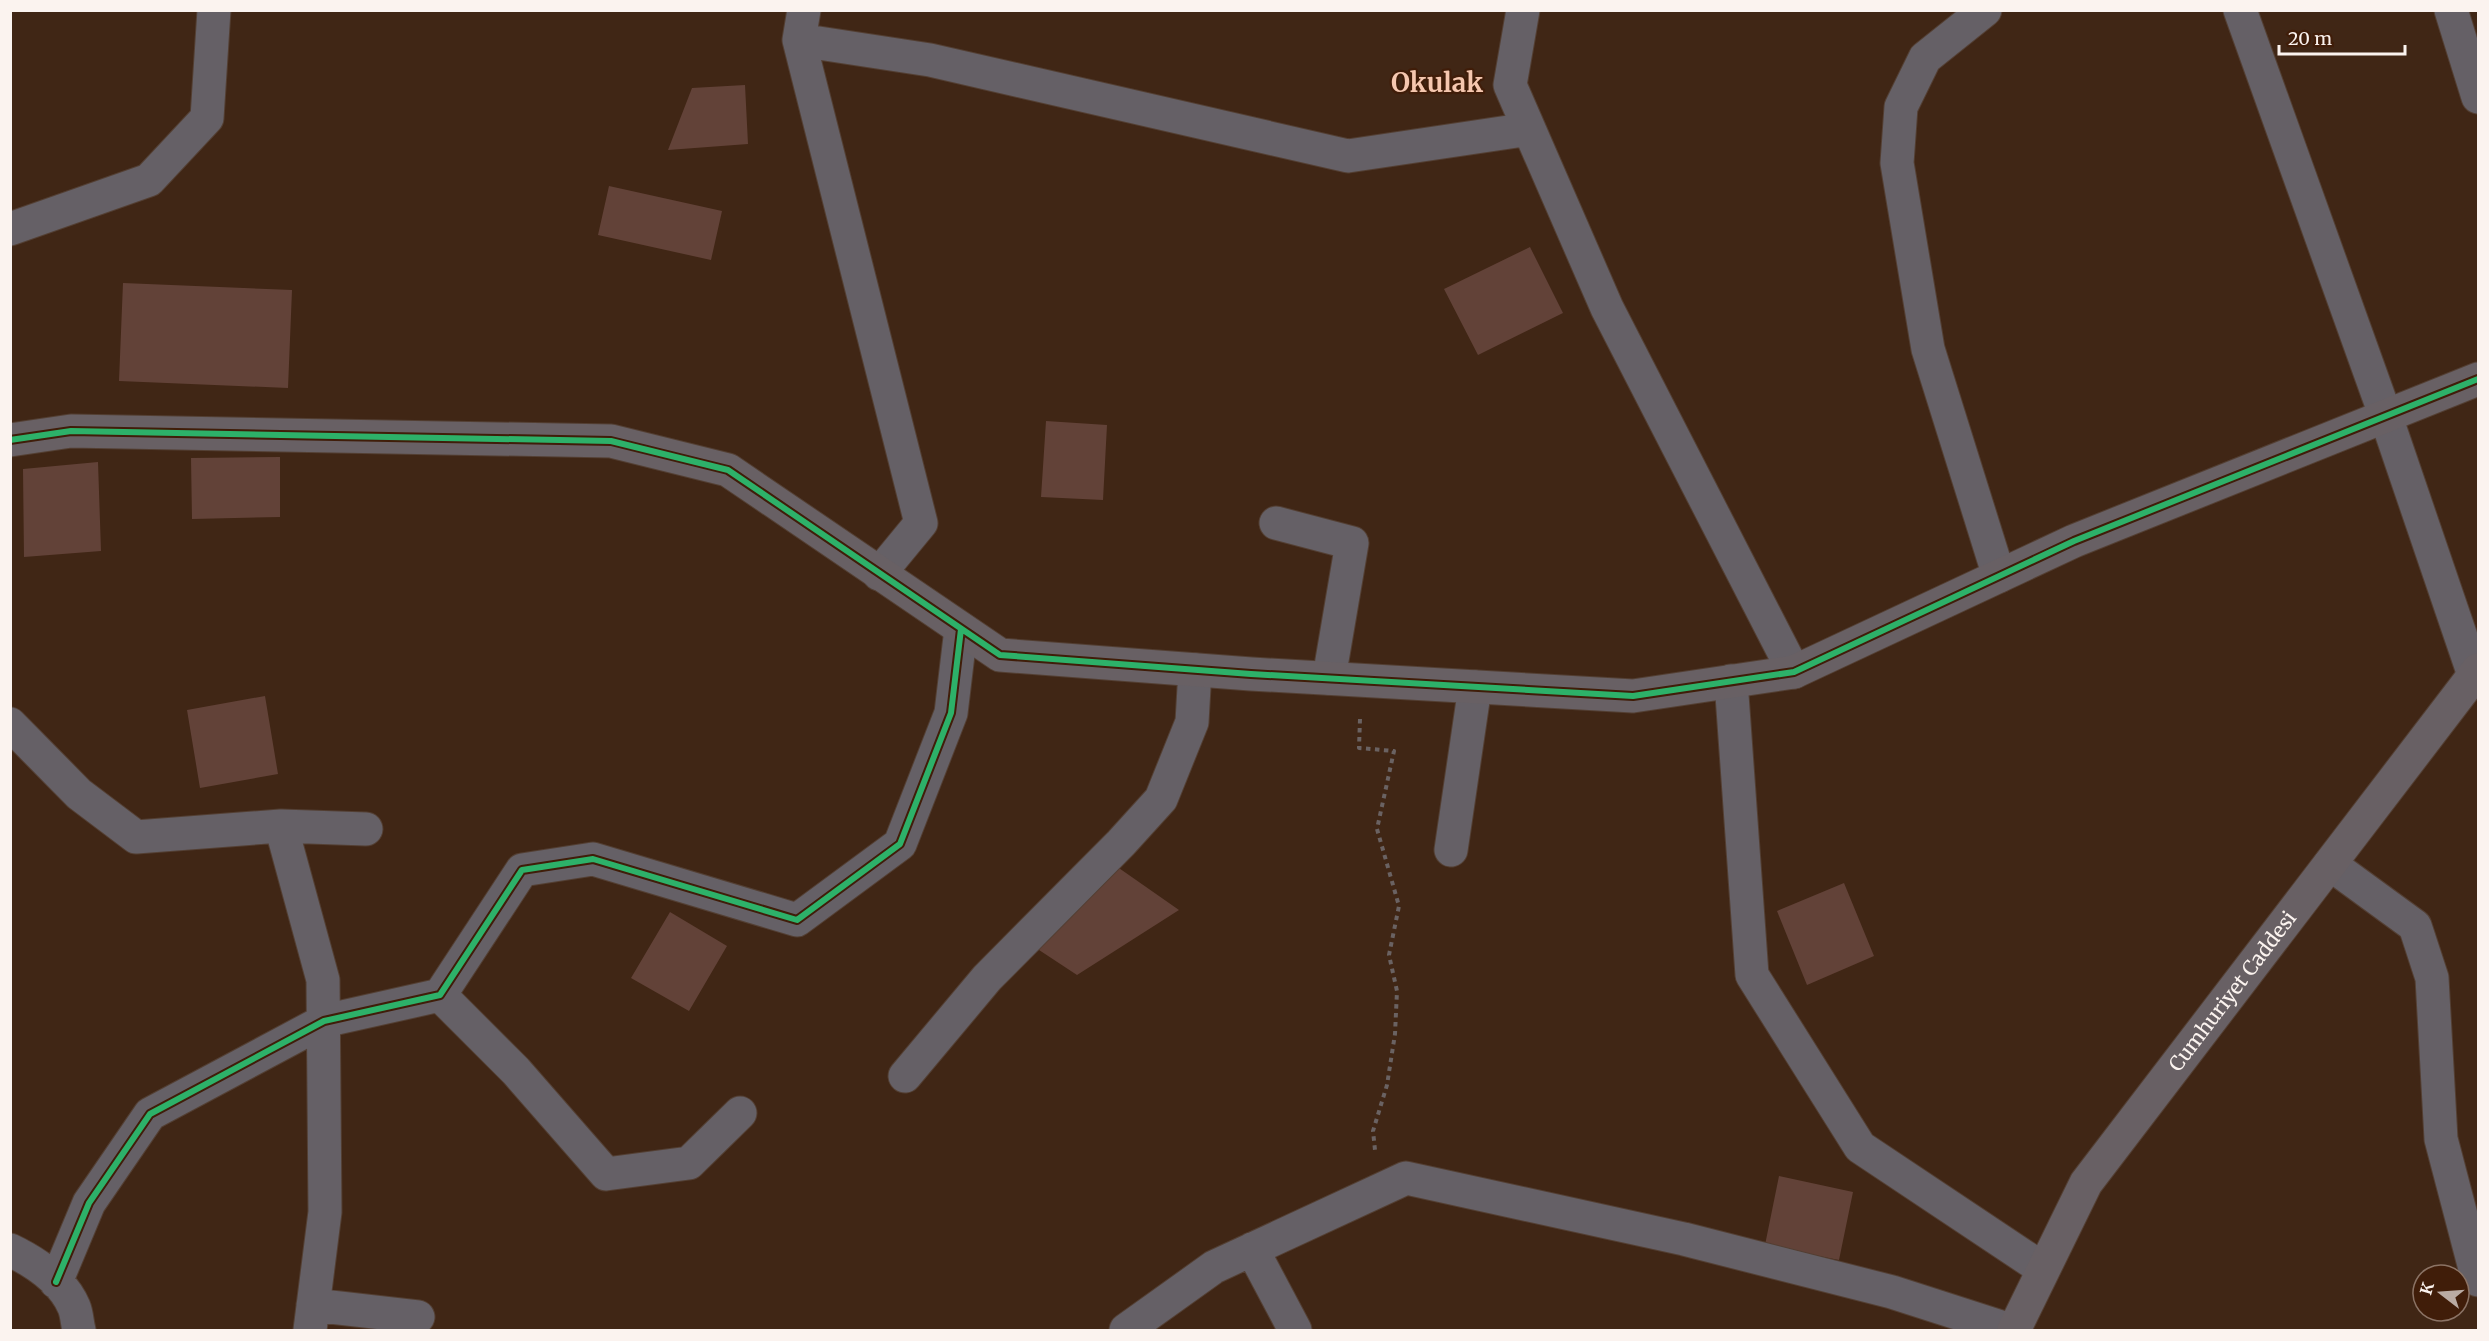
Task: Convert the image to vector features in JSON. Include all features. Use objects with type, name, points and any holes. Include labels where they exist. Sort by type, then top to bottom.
[{"type":"street","points":[[10,229],[149,180],[200,126],[207,118],[214,10]]},
{"type":"street","points":[[1523,10],[1510,85],[1607,308],[1794,672]]},
{"type":"street","points":[[1985,10],[1925,58],[1901,107],[1897,164],[1928,349],[1999,576]]},
{"type":"street","points":[[2240,10],[2476,673]]},
{"type":"street","points":[[2451,10],[2478,96]]},
{"type":"street","points":[[879,574],[921,523],[802,25],[930,60],[1348,156],[1529,129]]},
{"type":"street","points":[[10,440],[71,431],[611,441],[728,470],[1000,655],[1195,670],[1633,696],[1794,672],[2074,540],[2478,379]]},
{"type":"street","points":[[1276,523],[1352,543],[1329,678]]},
{"type":"street","points":[[56,1282],[89,1203],[150,1114],[324,1021],[440,995],[522,870],[593,859],[797,920],[900,844],[951,713],[961,629]]},
{"type":"street","points":[[905,1076],[987,978],[1121,843],[1161,799],[1192,723],[1195,670]]},
{"type":"street","name":"Cumhuriyet Caddesi","points":[[2012,1330],[2086,1184],[2476,673]]},
{"type":"street","points":[[1731,681],[1752,975],[1860,1147],[2043,1269]]},
{"type":"street","points":[[1451,850],[1475,687]]},
{"type":"street","points":[[10,724],[79,794],[136,837],[281,826],[366,829]]},
{"type":"street","points":[[281,826],[323,980],[324,1212],[311,1318],[418,1317]]},
{"type":"street","points":[[2330,864],[2415,926],[2432,978],[2441,1139],[2478,1280]]},
{"type":"street","points":[[440,995],[516,1071],[606,1174],[689,1163],[740,1113]]},
{"type":"street","points":[[1126,1330],[1214,1267],[1406,1178],[1539,1206],[1892,1292],[2012,1330]]},
{"type":"street","points":[[1252,1249],[1295,1330]]},
{"type":"street","points":[[10,1250],[33,1261],[56,1282],[74,1307],[79,1330]]},
{"type":"path","points":[[1362,680],[1359,748],[1394,751],[1377,829],[1399,906],[1389,956],[1397,992],[1395,1034],[1387,1085],[1373,1131],[1381,1190]]},
{"type":"building","points":[[745,85],[748,144],[668,150],[692,88]]},
{"type":"building","points":[[609,186],[722,211],[711,260],[598,235]]},
{"type":"building","points":[[1530,247],[1563,313],[1478,355],[1444,289]]},
{"type":"building","points":[[123,283],[292,290],[288,388],[119,381]]},
{"type":"building","points":[[1046,421],[1107,425],[1103,500],[1041,497]]},
{"type":"building","points":[[280,457],[280,517],[192,519],[191,458]]},
{"type":"building","points":[[98,462],[101,551],[24,557],[23,469]]},
{"type":"building","points":[[265,696],[278,774],[200,788],[187,710]]},
{"type":"building","points":[[1116,866],[1179,910],[1077,975],[1036,948]]},
{"type":"building","points":[[1844,883],[1874,956],[1807,985],[1777,911]]},
{"type":"building","points":[[670,912],[727,946],[689,1011],[631,978]]},
{"type":"building","points":[[1779,1176],[1853,1192],[1839,1260],[1765,1245]]},
{"type":"cycle path","points":[[10,440],[71,431],[611,441],[728,470],[1000,655],[1251,674],[1633,696],[1794,672],[2074,541],[2478,379]]},
{"type":"cycle path","points":[[56,1282],[89,1203],[150,1114],[324,1021],[440,995],[522,870],[593,859],[797,920],[900,844],[951,713],[961,629]]},
{"type":"district","name":"Okulak","points":[[1437,83]]}]
